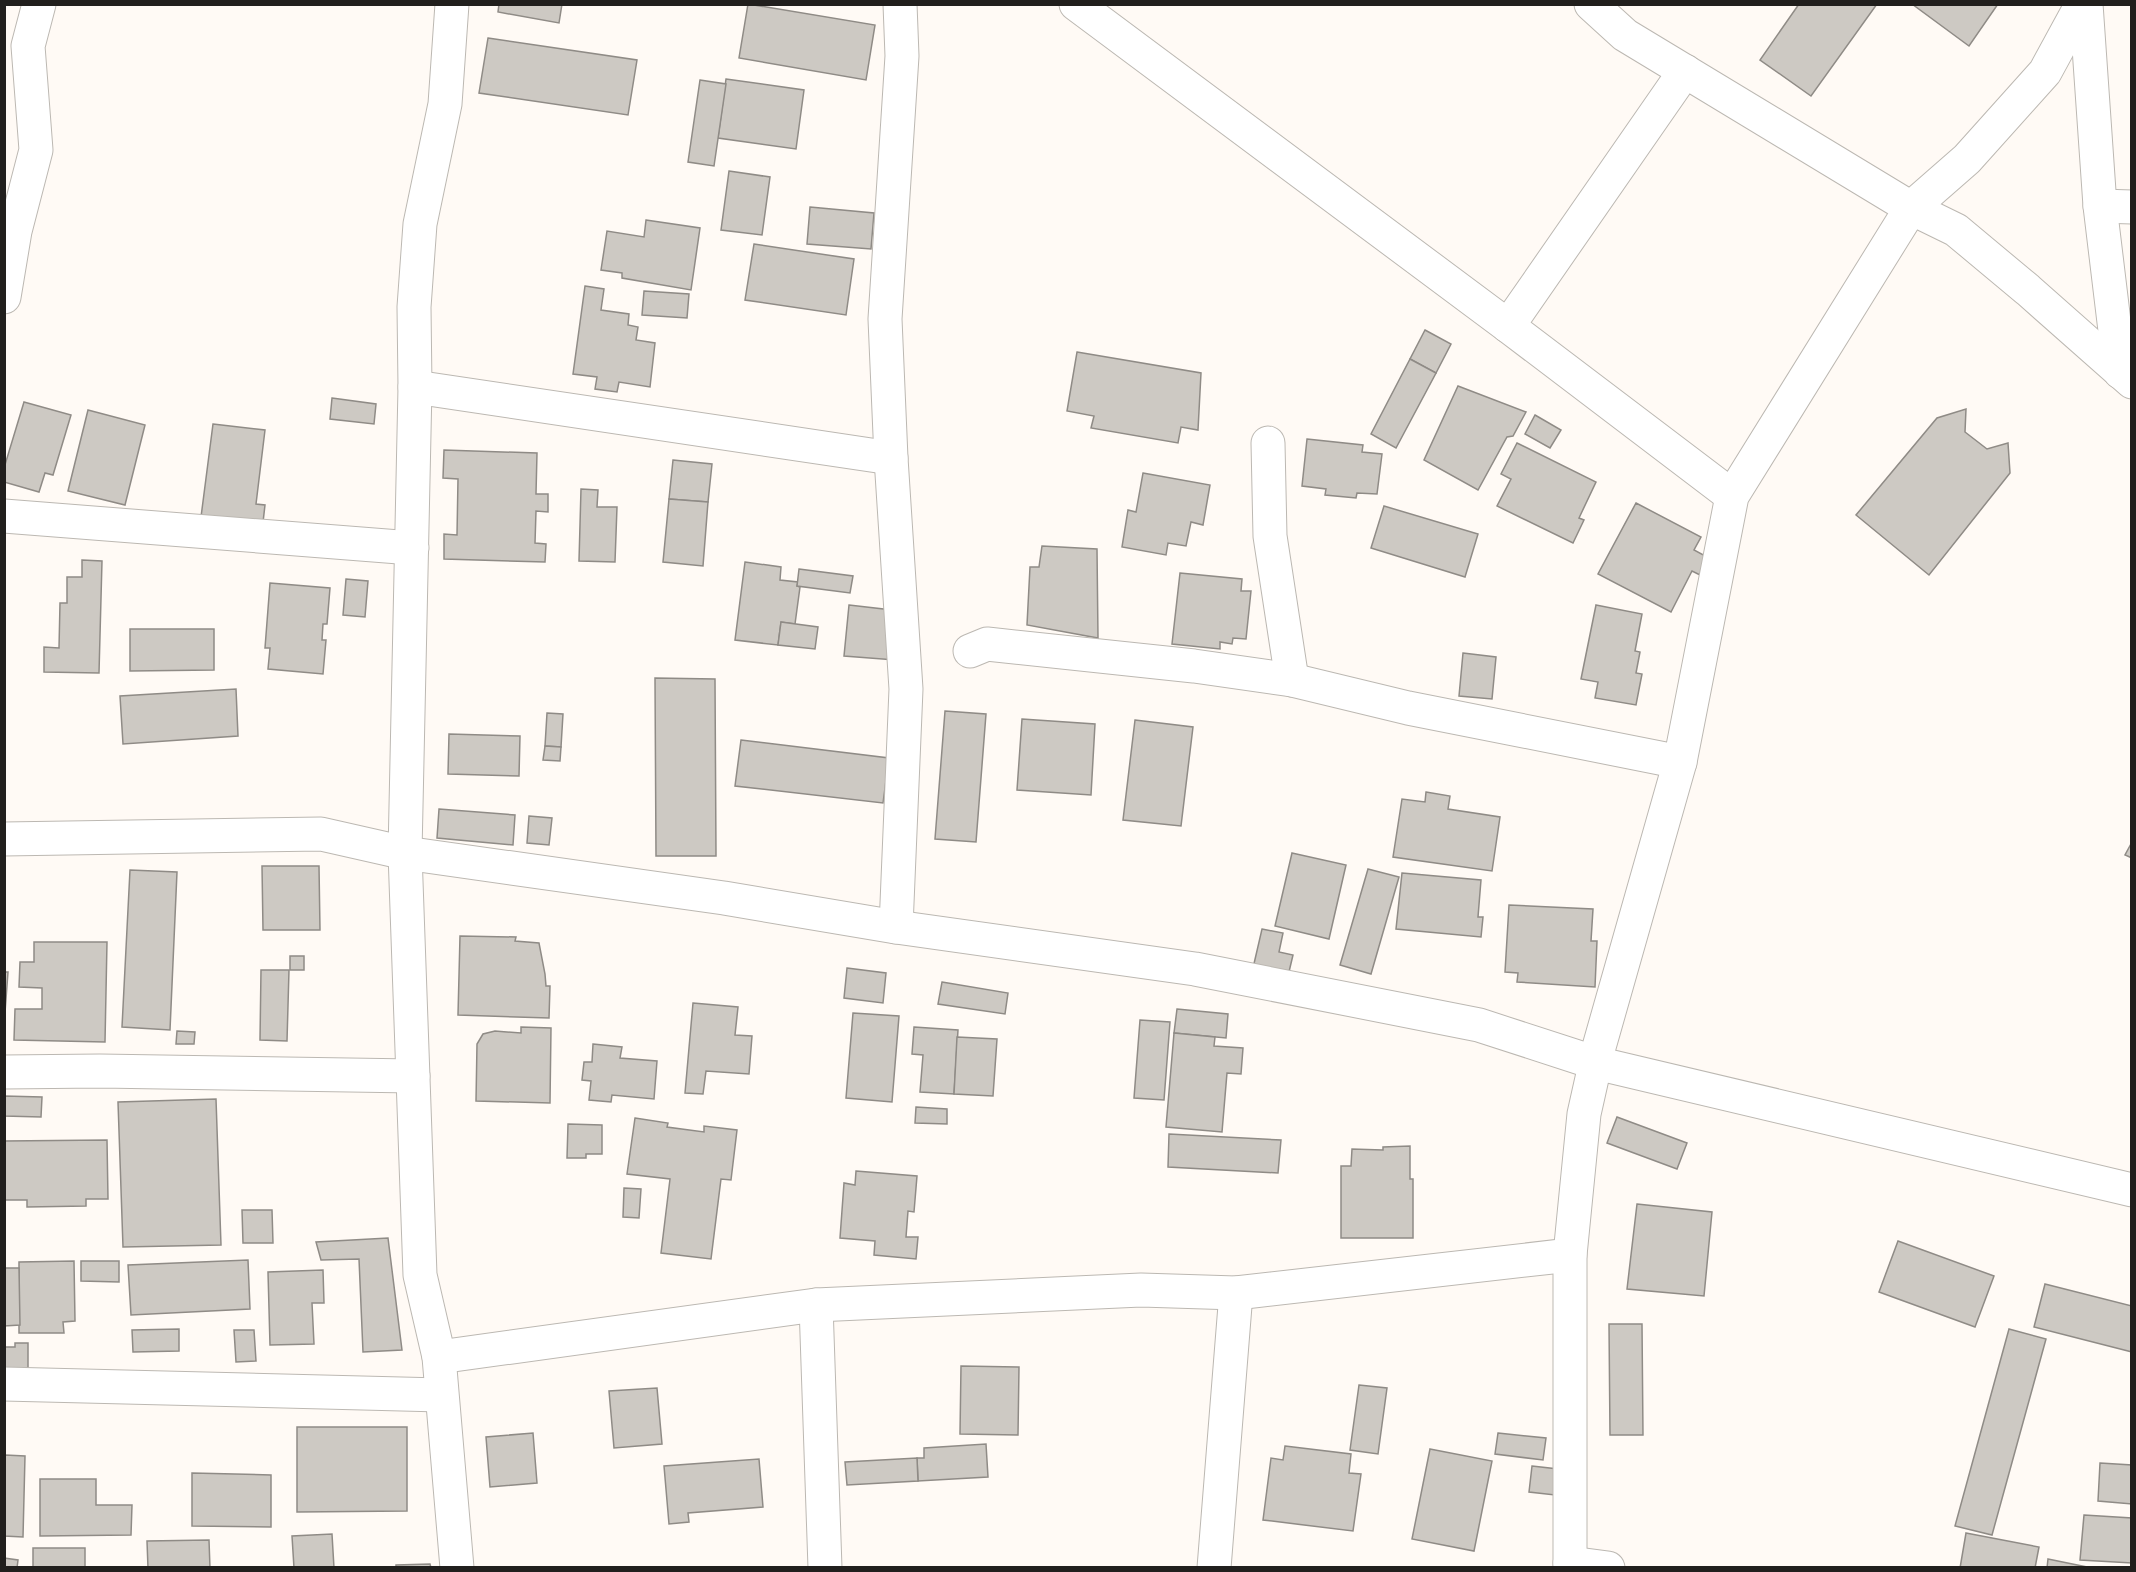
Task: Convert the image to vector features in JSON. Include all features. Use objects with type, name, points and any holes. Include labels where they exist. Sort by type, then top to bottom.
[{"type":"street","points":[[4,297],[10,230],[36,150],[16,44],[39,4]]},
{"type":"street","points":[[452,4],[445,104],[420,224],[414,307],[415,387],[405,853],[420,1275],[439,1357],[457,1568]]},
{"type":"street","points":[[896,927],[906,689],[891,458],[885,319],[902,56],[900,4]]},
{"type":"street","points":[[1076,4],[1732,496]]},
{"type":"street","points":[[1591,4],[1625,36],[1911,208],[1956,230],[2126,377]]},
{"type":"street","points":[[2084,4],[2100,206],[2126,377]]},
{"type":"street","points":[[1608,1568],[1570,1565],[1570,1255],[1584,1114],[1596,1063],[1680,762],[1732,496],[1911,208],[1967,159],[2045,72],[2084,4]]},
{"type":"street","points":[[1508,326],[1685,70]]},
{"type":"street","points":[[2100,206],[2132,207]]},
{"type":"street","points":[[415,387],[891,458]]},
{"type":"street","points":[[1268,443],[1270,536],[1292,681]]},
{"type":"street","points":[[4,516],[412,549]]},
{"type":"street","points":[[969,651],[987,644],[1194,666],[1292,681],[1408,708],[1680,762]]},
{"type":"street","points":[[4,839],[321,834],[405,853],[724,898],[896,927],[1196,969],[1479,1025],[1596,1063],[2132,1190]]},
{"type":"street","points":[[4,1072],[100,1071],[413,1076]]},
{"type":"street","points":[[439,1357],[816,1305],[1141,1290],[1236,1293],[1570,1255]]},
{"type":"street","points":[[1214,1568],[1236,1293]]},
{"type":"street","points":[[816,1305],[825,1568]]},
{"type":"street","points":[[4,1384],[441,1395]]},
{"type":"building","points":[[499,4],[562,4],[559,23],[498,12]]},
{"type":"building","points":[[748,4],[875,25],[866,80],[739,58]]},
{"type":"building","points":[[1799,4],[1877,4],[1811,96],[1760,60]]},
{"type":"building","points":[[1912,4],[1998,4],[1969,46]]},
{"type":"building","points":[[488,38],[637,60],[628,115],[479,93]]},
{"type":"building","points":[[726,79],[804,90],[796,149],[718,138]]},
{"type":"building","points":[[700,80],[726,84],[714,166],[688,162]]},
{"type":"building","points":[[729,171],[770,177],[762,235],[721,230]]},
{"type":"building","points":[[810,207],[874,213],[871,249],[807,244]]},
{"type":"building","points":[[646,220],[700,228],[691,290],[622,278],[622,273],[601,270],[607,231],[644,237]]},
{"type":"building","points":[[754,244],[854,259],[846,315],[745,300]]},
{"type":"building","points":[[585,286],[604,289],[601,310],[629,314],[628,325],[638,327],[636,340],[655,343],[650,387],[619,382],[617,392],[595,389],[597,377],[573,374]]},
{"type":"building","points":[[644,291],[689,294],[687,318],[642,315]]},
{"type":"building","points":[[1425,330],[1451,344],[1436,373],[1410,359]]},
{"type":"building","points":[[1077,352],[1201,373],[1198,430],[1181,427],[1178,443],[1091,428],[1094,416],[1067,411]]},
{"type":"building","points":[[1410,359],[1436,373],[1396,448],[1371,434]]},
{"type":"building","points":[[1458,386],[1526,412],[1513,436],[1507,437],[1478,490],[1424,460]]},
{"type":"building","points":[[332,398],[376,404],[374,424],[330,419]]},
{"type":"building","points":[[24,402],[71,415],[53,475],[45,473],[39,492],[4,482],[4,468]]},
{"type":"building","points":[[1966,409],[1965,432],[1987,449],[2008,443],[2010,473],[1929,575],[1856,515],[1937,418]]},
{"type":"building","points":[[88,410],[145,425],[125,505],[68,491]]},
{"type":"building","points":[[1535,415],[1561,430],[1550,448],[1525,434]]},
{"type":"building","points":[[213,424],[265,430],[256,504],[265,505],[262,531],[201,517]]},
{"type":"building","points":[[1307,439],[1363,445],[1362,452],[1382,454],[1377,494],[1357,493],[1356,498],[1325,495],[1326,489],[1302,486]]},
{"type":"building","points":[[1517,443],[1596,482],[1579,518],[1584,520],[1573,543],[1497,506],[1511,479],[1501,474]]},
{"type":"building","points":[[444,450],[537,453],[536,494],[548,494],[548,512],[536,511],[535,543],[546,544],[545,562],[444,559],[444,534],[457,535],[458,479],[443,478]]},
{"type":"building","points":[[673,460],[712,464],[708,502],[669,499]]},
{"type":"building","points":[[1143,473],[1210,485],[1203,525],[1191,522],[1186,546],[1168,543],[1166,555],[1122,547],[1128,510],[1136,512]]},
{"type":"building","points":[[581,489],[598,490],[597,507],[617,507],[615,562],[579,561]]},
{"type":"building","points":[[669,499],[708,502],[703,566],[663,562]]},
{"type":"building","points":[[1636,503],[1701,537],[1694,550],[1709,558],[1700,575],[1692,571],[1671,612],[1598,574]]},
{"type":"building","points":[[1384,506],[1478,534],[1465,577],[1371,548]]},
{"type":"building","points":[[1042,546],[1097,549],[1098,638],[1027,625],[1030,567],[1039,567]]},
{"type":"building","points":[[82,560],[102,561],[99,673],[44,672],[44,647],[59,648],[60,603],[67,603],[67,577],[82,577]]},
{"type":"building","points":[[745,562],[781,567],[780,580],[798,582],[797,586],[800,587],[795,624],[781,622],[778,645],[735,640]]},
{"type":"building","points":[[799,569],[853,576],[850,593],[797,586]]},
{"type":"building","points":[[1180,573],[1242,579],[1241,591],[1251,591],[1246,639],[1233,638],[1232,644],[1220,642],[1220,649],[1172,644]]},
{"type":"building","points":[[346,579],[368,581],[365,617],[343,615]]},
{"type":"building","points":[[270,583],[330,588],[327,624],[323,624],[322,640],[326,640],[323,674],[268,669],[270,648],[265,648]]},
{"type":"building","points":[[849,605],[892,610],[895,660],[844,656]]},
{"type":"building","points":[[1596,605],[1642,614],[1635,651],[1640,652],[1636,673],[1642,674],[1636,705],[1595,698],[1598,682],[1581,679]]},
{"type":"building","points":[[781,622],[818,627],[815,649],[778,645]]},
{"type":"building","points":[[130,629],[214,629],[214,670],[130,671]]},
{"type":"building","points":[[1463,653],[1496,657],[1492,699],[1459,696]]},
{"type":"building","points":[[655,678],[715,679],[716,856],[656,856]]},
{"type":"building","points":[[236,689],[238,736],[123,744],[120,696]]},
{"type":"building","points":[[945,711],[986,714],[976,842],[935,839]]},
{"type":"building","points":[[547,713],[563,714],[561,747],[545,746]]},
{"type":"building","points":[[1022,719],[1095,724],[1091,795],[1017,790]]},
{"type":"building","points":[[1135,720],[1193,727],[1181,826],[1123,820]]},
{"type":"building","points":[[449,734],[520,736],[519,776],[448,774]]},
{"type":"building","points":[[741,740],[889,758],[883,803],[735,786]]},
{"type":"building","points":[[545,746],[561,747],[560,761],[543,760]]},
{"type":"building","points":[[1426,792],[1450,796],[1448,809],[1500,817],[1492,871],[1393,857],[1402,799],[1425,802]]},
{"type":"building","points":[[439,809],[515,815],[513,845],[437,838]]},
{"type":"building","points":[[529,816],[552,818],[549,845],[527,843]]},
{"type":"building","points":[[2132,842],[2132,858],[2125,855]]},
{"type":"building","points":[[1292,853],[1346,865],[1329,939],[1275,926]]},
{"type":"building","points":[[262,866],[319,866],[320,930],[263,930]]},
{"type":"building","points":[[1368,869],[1399,877],[1371,974],[1340,965]]},
{"type":"building","points":[[130,870],[177,872],[170,1030],[122,1027]]},
{"type":"building","points":[[1402,873],[1481,880],[1478,917],[1483,917],[1481,937],[1396,929]]},
{"type":"building","points":[[1509,905],[1593,909],[1591,941],[1597,941],[1595,987],[1517,982],[1518,973],[1505,972]]},
{"type":"building","points":[[1262,929],[1283,933],[1279,952],[1293,955],[1288,976],[1253,968]]},
{"type":"building","points":[[460,936],[516,937],[515,941],[539,943],[546,986],[550,986],[549,1018],[458,1015]]},
{"type":"building","points":[[34,942],[107,942],[105,1042],[14,1040],[15,1009],[42,1009],[42,988],[19,987],[20,962],[34,962]]},
{"type":"building","points":[[290,956],[304,956],[304,970],[290,970]]},
{"type":"building","points":[[847,968],[886,973],[883,1003],[844,998]]},
{"type":"building","points":[[261,970],[289,970],[287,1041],[260,1040]]},
{"type":"building","points":[[4,972],[8,972],[4,1026]]},
{"type":"building","points":[[942,982],[1008,993],[1005,1014],[938,1004]]},
{"type":"building","points":[[693,1003],[738,1007],[735,1035],[752,1036],[749,1074],[706,1071],[703,1094],[685,1093]]},
{"type":"building","points":[[1177,1009],[1228,1014],[1226,1038],[1174,1033]]},
{"type":"building","points":[[853,1013],[899,1016],[892,1102],[846,1098]]},
{"type":"building","points":[[1140,1020],[1170,1022],[1164,1100],[1134,1098]]},
{"type":"building","points":[[521,1027],[551,1028],[550,1103],[476,1101],[477,1044],[483,1034],[495,1031],[521,1033]]},
{"type":"building","points":[[914,1027],[958,1030],[954,1094],[920,1092],[923,1055],[912,1054]]},
{"type":"building","points":[[177,1031],[195,1032],[194,1044],[176,1044]]},
{"type":"building","points":[[1174,1033],[1215,1037],[1214,1046],[1243,1048],[1241,1074],[1227,1073],[1222,1132],[1166,1127]]},
{"type":"building","points":[[957,1037],[997,1039],[993,1096],[954,1094]]},
{"type":"building","points":[[593,1044],[622,1047],[620,1058],[657,1061],[654,1099],[612,1095],[611,1102],[589,1100],[591,1081],[582,1080],[584,1062],[592,1062]]},
{"type":"building","points":[[4,1096],[42,1097],[41,1117],[4,1116]]},
{"type":"building","points":[[216,1099],[221,1245],[123,1247],[118,1102]]},
{"type":"building","points":[[916,1107],[947,1109],[947,1124],[915,1123]]},
{"type":"building","points":[[1617,1117],[1687,1143],[1677,1169],[1607,1143]]},
{"type":"building","points":[[635,1118],[668,1123],[667,1127],[704,1132],[704,1126],[737,1130],[731,1180],[721,1179],[711,1259],[661,1253],[670,1179],[627,1174]]},
{"type":"building","points":[[568,1124],[602,1125],[602,1154],[586,1154],[586,1158],[567,1158]]},
{"type":"building","points":[[1169,1134],[1281,1140],[1278,1173],[1168,1167]]},
{"type":"building","points":[[107,1140],[108,1199],[86,1199],[86,1206],[27,1207],[27,1200],[4,1200],[4,1141]]},
{"type":"building","points":[[1410,1146],[1410,1179],[1413,1179],[1413,1238],[1341,1238],[1341,1166],[1351,1166],[1352,1149],[1383,1150],[1383,1147]]},
{"type":"building","points":[[856,1171],[917,1176],[914,1212],[908,1211],[906,1237],[918,1237],[916,1259],[874,1255],[875,1241],[840,1238],[844,1183],[855,1185]]},
{"type":"building","points":[[624,1188],[641,1189],[639,1218],[623,1217]]},
{"type":"building","points":[[1637,1204],[1712,1212],[1704,1296],[1627,1289]]},
{"type":"building","points":[[242,1210],[272,1210],[273,1243],[243,1243]]},
{"type":"building","points":[[388,1238],[402,1350],[363,1352],[359,1259],[321,1260],[316,1242]]},
{"type":"building","points":[[1898,1241],[1994,1276],[1975,1327],[1879,1292]]},
{"type":"building","points":[[248,1260],[250,1309],[131,1315],[128,1265]]},
{"type":"building","points":[[74,1261],[75,1321],[63,1322],[64,1333],[19,1333],[19,1262]]},
{"type":"building","points":[[81,1261],[119,1261],[119,1282],[81,1281]]},
{"type":"building","points":[[4,1268],[19,1268],[20,1325],[4,1326]]},
{"type":"building","points":[[323,1270],[324,1303],[312,1303],[314,1344],[270,1345],[268,1272]]},
{"type":"building","points":[[2045,1284],[2132,1306],[2132,1352],[2034,1327]]},
{"type":"building","points":[[1609,1324],[1642,1324],[1643,1435],[1610,1435]]},
{"type":"building","points":[[179,1329],[179,1351],[133,1352],[132,1330]]},
{"type":"building","points":[[2009,1329],[2046,1339],[1992,1535],[1955,1526]]},
{"type":"building","points":[[234,1330],[254,1330],[256,1361],[236,1362]]},
{"type":"building","points":[[15,1343],[28,1343],[28,1368],[4,1368],[4,1347],[15,1347]]},
{"type":"building","points":[[961,1366],[1019,1367],[1018,1435],[960,1434]]},
{"type":"building","points":[[1359,1385],[1387,1388],[1378,1454],[1350,1450]]},
{"type":"building","points":[[657,1388],[662,1444],[614,1448],[609,1391]]},
{"type":"building","points":[[297,1427],[407,1427],[407,1511],[297,1512]]},
{"type":"building","points":[[533,1433],[537,1483],[490,1487],[486,1437]]},
{"type":"building","points":[[1498,1433],[1546,1438],[1543,1460],[1495,1454]]},
{"type":"building","points":[[986,1444],[988,1477],[918,1481],[917,1458],[924,1458],[924,1448]]},
{"type":"building","points":[[1285,1446],[1351,1454],[1349,1473],[1361,1474],[1353,1531],[1263,1520],[1271,1458],[1283,1460]]},
{"type":"building","points":[[1430,1449],[1492,1461],[1474,1551],[1412,1539]]},
{"type":"building","points":[[5,1455],[25,1456],[23,1537],[4,1536]]},
{"type":"building","points":[[917,1458],[918,1481],[847,1485],[845,1462]]},
{"type":"building","points":[[759,1459],[763,1507],[688,1513],[689,1522],[669,1524],[664,1466]]},
{"type":"building","points":[[2100,1463],[2132,1465],[2132,1504],[2098,1501]]},
{"type":"building","points":[[1532,1466],[1558,1469],[1555,1495],[1529,1492]]},
{"type":"building","points":[[192,1473],[271,1475],[271,1527],[192,1526]]},
{"type":"building","points":[[40,1479],[96,1479],[96,1505],[132,1505],[131,1535],[40,1536]]},
{"type":"building","points":[[2084,1515],[2132,1518],[2132,1563],[2080,1560]]},
{"type":"building","points":[[1966,1533],[2039,1547],[2035,1568],[1960,1568]]},
{"type":"building","points":[[332,1534],[334,1568],[294,1568],[292,1536]]},
{"type":"building","points":[[209,1540],[210,1568],[148,1568],[147,1541]]},
{"type":"building","points":[[33,1548],[85,1548],[85,1568],[33,1568]]},
{"type":"building","points":[[4,1558],[18,1560],[17,1568],[4,1568]]},
{"type":"building","points":[[2048,1559],[2092,1568],[2047,1568]]},
{"type":"building","points":[[430,1564],[431,1568],[396,1568],[396,1565]]}]
